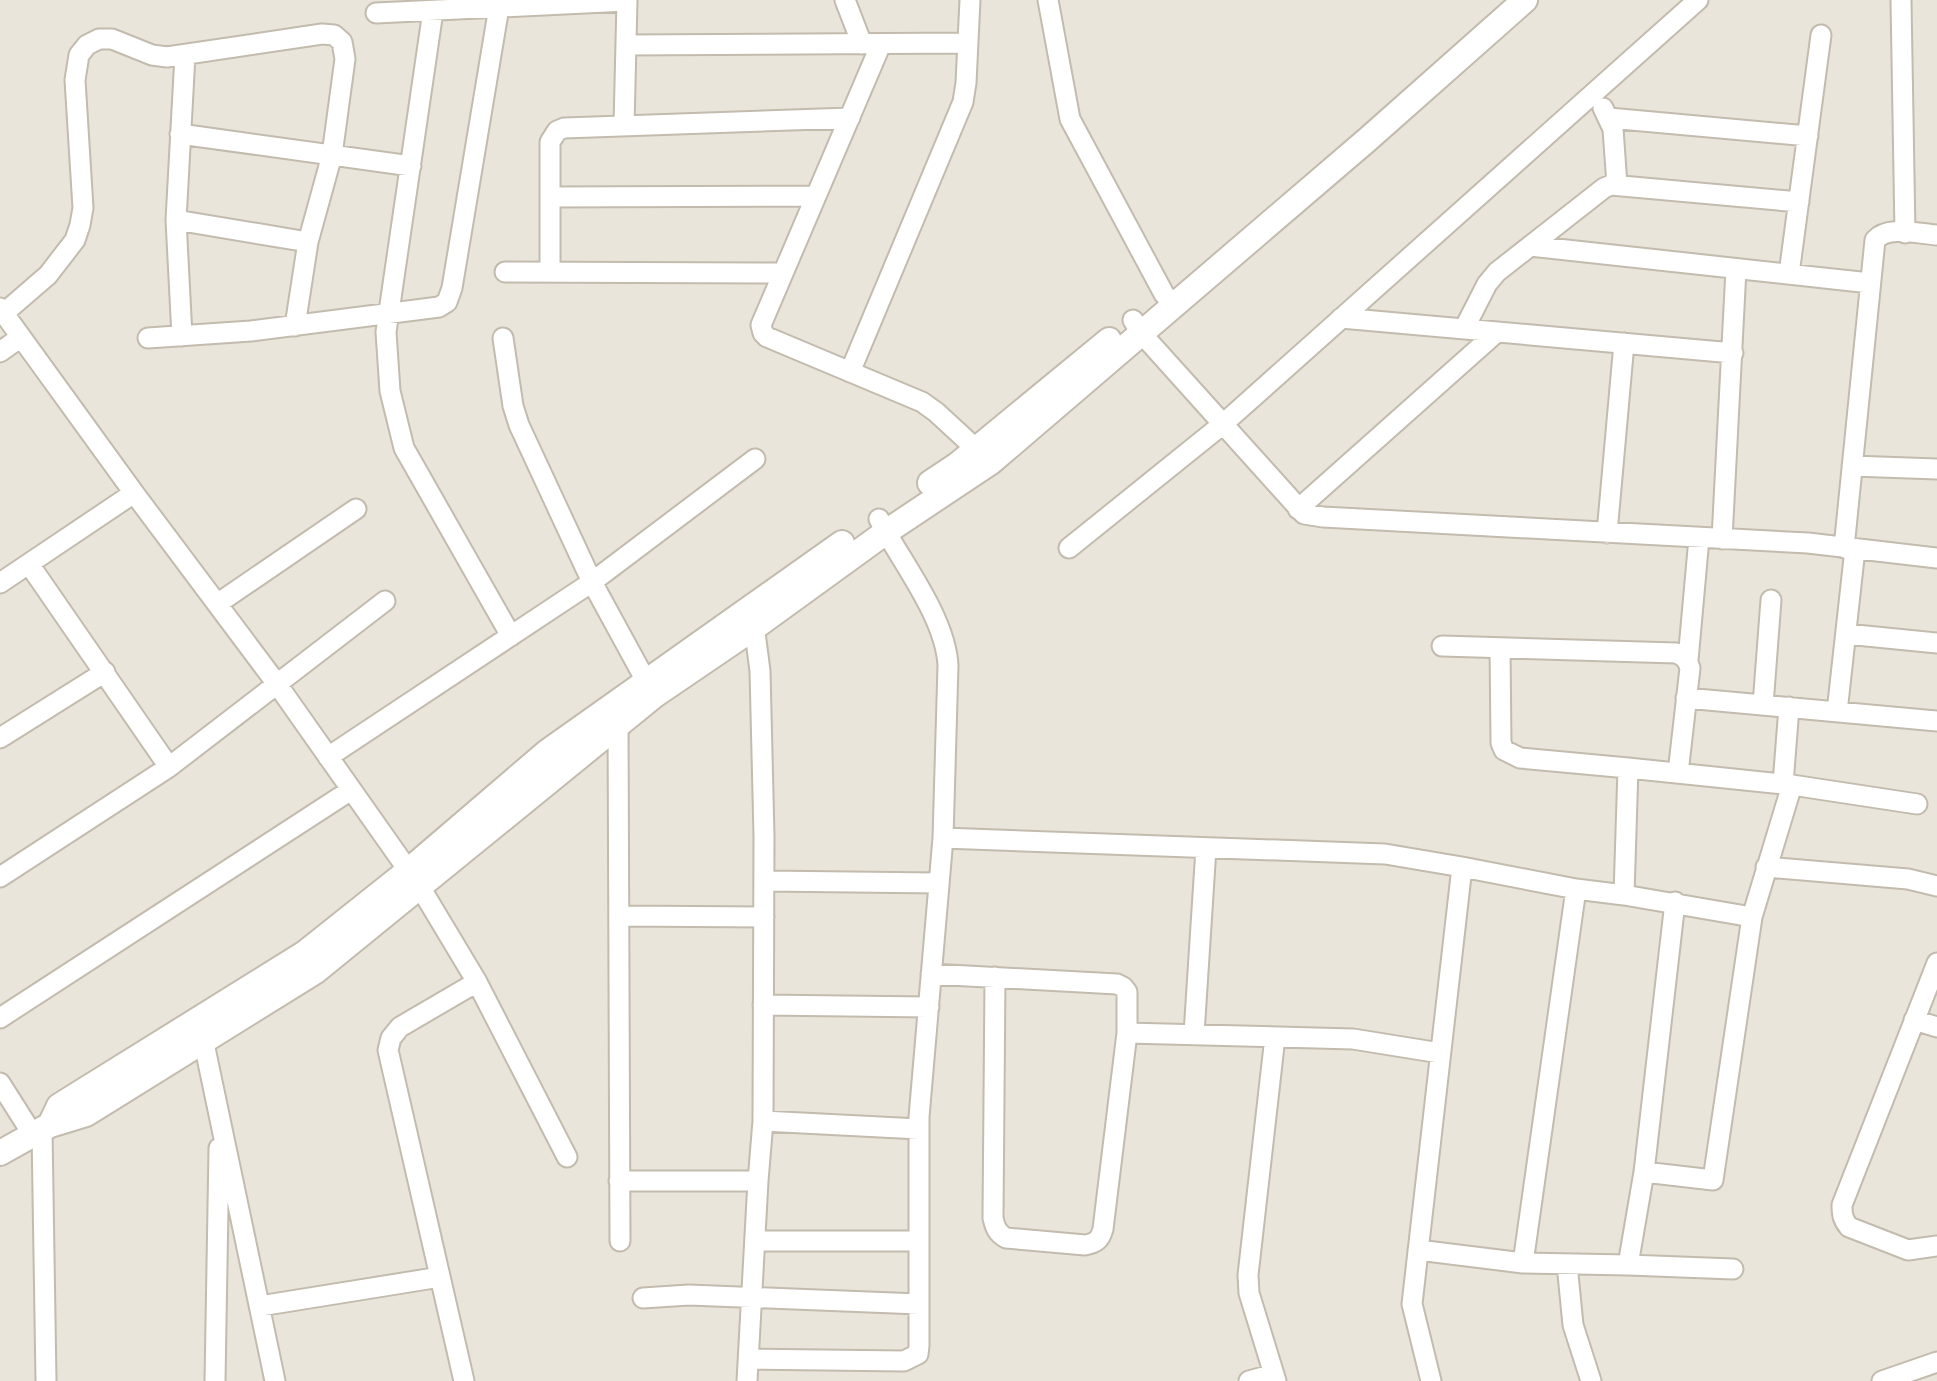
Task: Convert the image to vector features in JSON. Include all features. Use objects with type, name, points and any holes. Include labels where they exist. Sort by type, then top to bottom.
[{"type":"street","points":[[845,0],[872,44],[850,118],[761,325],[763,333],[922,402],[975,462]]},
{"type":"street","points":[[850,372],[963,102],[970,0]]},
{"type":"street","points":[[1048,0],[1070,119],[1169,300]]},
{"type":"street","points":[[1169,300],[1505,0]]},
{"type":"street","points":[[618,714],[655,695],[753,617],[975,462],[1525,0]]},
{"type":"street","points":[[1069,548],[1223,424],[1698,0]]},
{"type":"street","points":[[1902,0],[1905,233]]},
{"type":"street","points":[[376,13],[557,2],[627,1],[624,126]]},
{"type":"street","points":[[148,338],[389,315],[439,307],[447,302],[499,7]]},
{"type":"street","points":[[433,11],[386,332],[390,391],[404,448],[511,636]]},
{"type":"street","points":[[295,326],[308,242],[332,155],[345,59],[342,42],[334,35],[322,34],[167,57],[152,55],[112,39],[99,39],[87,46],[79,55],[75,80],[83,208],[80,225],[75,240],[48,275],[2,310],[277,684],[414,879],[477,982],[567,1157]]},
{"type":"street","points":[[1789,274],[1821,35]]},
{"type":"street","points":[[626,45],[968,43]]},
{"type":"street","points":[[182,336],[176,220],[185,55]]},
{"type":"street","points":[[1594,92],[1613,129],[1617,184]]},
{"type":"street","points":[[550,272],[550,142],[557,131],[564,128],[850,118]]},
{"type":"street","points":[[1609,118],[1808,136]]},
{"type":"street","points":[[180,134],[411,166]]},
{"type":"street","points":[[1464,329],[1492,278],[1604,188],[1617,184],[1799,202]]},
{"type":"street","points":[[550,197],[816,196]]},
{"type":"street","points":[[176,220],[308,242]]},
{"type":"street","points":[[1837,712],[1846,634],[1852,466],[1875,240],[1880,234],[1887,232],[1937,235]]},
{"type":"street","points":[[1530,246],[1870,283]]},
{"type":"street","points":[[1722,539],[1736,269]]},
{"type":"street","points":[[505,272],[783,273]]},
{"type":"street","points":[[1341,318],[1733,353]]},
{"type":"street","points":[[1137,327],[1304,514],[1722,539],[1850,548],[1937,558]]},
{"type":"street","points":[[1298,509],[1497,332]]},
{"type":"street","points":[[0,352],[21,337]]},
{"type":"street","points":[[503,338],[516,416],[592,582],[646,681]]},
{"type":"street","points":[[1607,533],[1624,343]]},
{"type":"street","points":[[328,757],[592,582],[755,459]]},
{"type":"street","points":[[1852,466],[1937,469]]},
{"type":"street","points":[[0,583],[134,493]]},
{"type":"street","points":[[217,604],[356,509]]},
{"type":"street","points":[[749,1359],[904,1361],[918,1354],[919,1129],[943,838],[947,654],[932,612],[882,525]]},
{"type":"street","points":[[1678,774],[1699,538]]},
{"type":"street","points":[[29,564],[169,766]]},
{"type":"street","points":[[1763,705],[1771,600]]},
{"type":"street","points":[[0,877],[169,766],[385,601]]},
{"type":"street","points":[[0,1153],[42,1130],[86,1114],[201,1030],[316,971],[414,879],[618,714],[646,681],[753,617]]},
{"type":"street","points":[[747,1381],[763,1121],[764,881],[760,670],[753,617]]},
{"type":"street","points":[[1846,634],[1937,643]]},
{"type":"street","points":[[1442,646],[1676,653],[1688,660]]},
{"type":"street","points":[[1500,648],[1501,743],[1504,750],[1520,758],[1787,785],[1917,804]]},
{"type":"street","points":[[0,738],[105,672]]},
{"type":"street","points":[[1686,698],[1937,721]]},
{"type":"street","points":[[1644,1172],[1713,1180],[1752,917],[1787,785],[1789,707]]},
{"type":"street","points":[[618,714],[620,1241]]},
{"type":"street","points":[[1624,895],[1628,768]]},
{"type":"street","points":[[0,1018],[351,790]]},
{"type":"street","points":[[943,838],[1385,854],[1576,889],[1675,902],[1752,917]]},
{"type":"street","points":[[1194,1034],[1206,848]]},
{"type":"street","points":[[1431,1381],[1412,1304],[1462,867]]},
{"type":"street","points":[[1763,877],[1909,879],[1937,886]]},
{"type":"street","points":[[764,881],[939,883]]},
{"type":"street","points":[[1522,1264],[1576,889]]},
{"type":"street","points":[[1628,1265],[1644,1172],[1675,902]]},
{"type":"street","points":[[619,916],[764,917]]},
{"type":"street","points":[[1937,963],[1842,1205],[1843,1220],[1849,1227],[1909,1250],[1937,1246]]},
{"type":"street","points":[[931,974],[995,977],[1117,984],[1123,987],[1128,1000],[1128,1033],[1101,1237],[1094,1243],[1085,1245],[1006,1238],[999,1233],[993,1218],[995,977]]},
{"type":"street","points":[[464,1381],[388,1050],[391,1038],[400,1027],[477,982]]},
{"type":"street","points":[[763,1006],[929,1007]]},
{"type":"street","points":[[1913,1024],[1937,1027]]},
{"type":"street","points":[[201,1030],[275,1381]]},
{"type":"street","points":[[1128,1033],[1362,1040],[1440,1053]]},
{"type":"street","points":[[1249,1381],[1275,1378],[1249,1293],[1248,1275],[1275,1037]]},
{"type":"street","points":[[0,1083],[42,1130],[46,1381]]},
{"type":"street","points":[[215,1381],[219,1113]]},
{"type":"street","points":[[763,1121],[919,1129]]},
{"type":"street","points":[[619,1181],[758,1181]]},
{"type":"street","points":[[756,1241],[919,1241]]},
{"type":"street","points":[[1418,1250],[1522,1264],[1733,1269]]},
{"type":"street","points":[[1567,1264],[1573,1325],[1591,1381]]},
{"type":"street","points":[[260,1306],[440,1277]]},
{"type":"street","points":[[643,1298],[689,1295],[919,1304]]},
{"type":"street","points":[[1882,1381],[1937,1362]]},
{"type":"shaded area","points":[[0,0],[1937,0],[1937,1381],[0,1381]]}]
